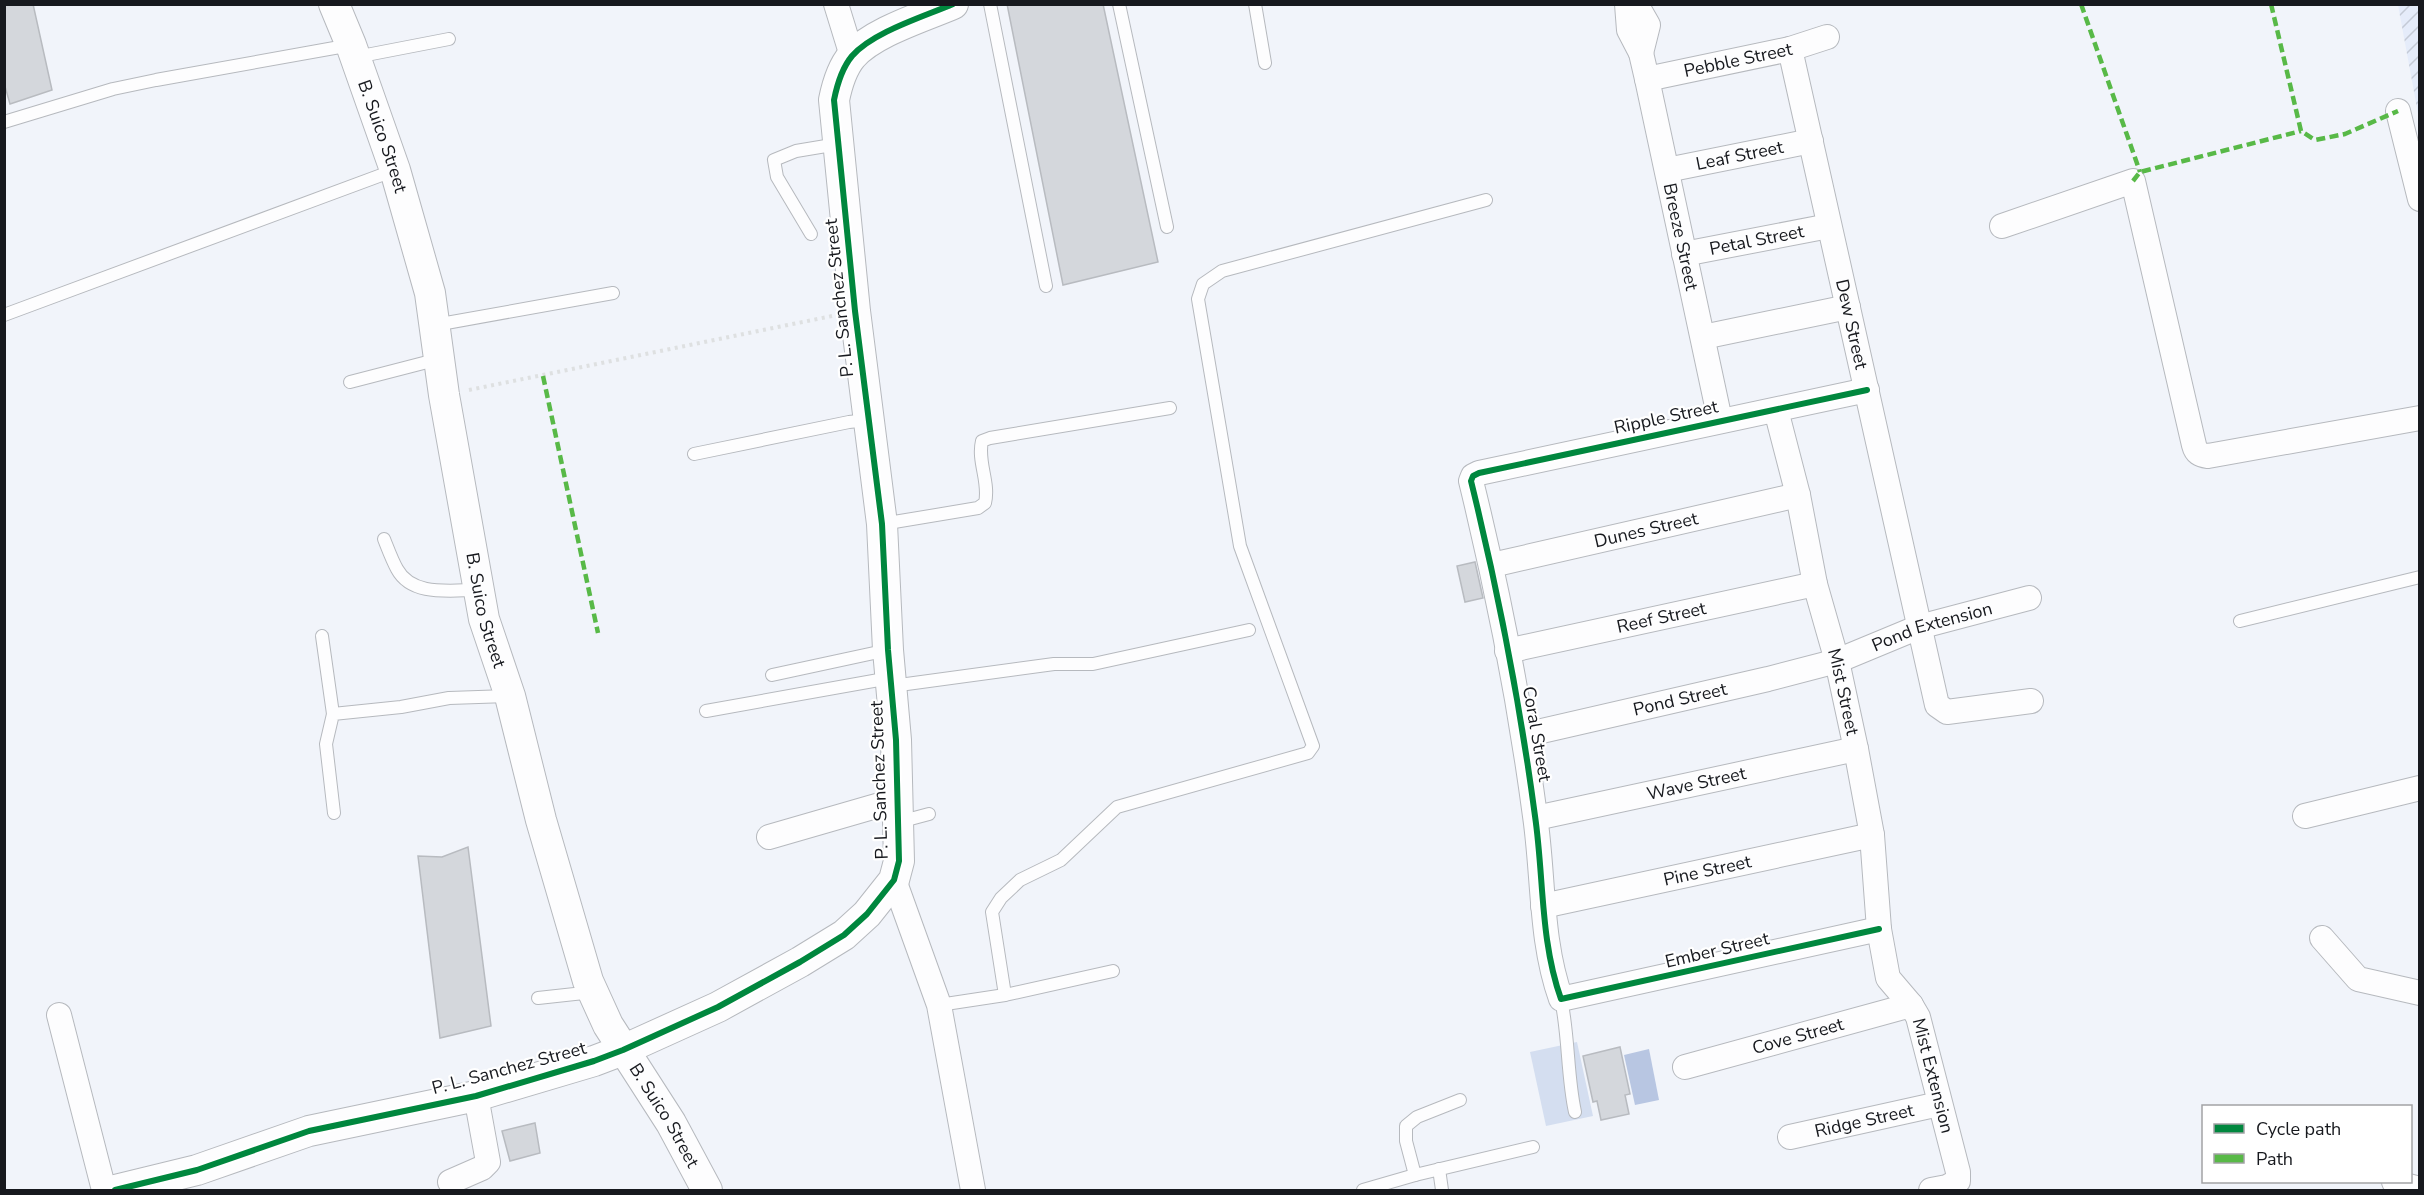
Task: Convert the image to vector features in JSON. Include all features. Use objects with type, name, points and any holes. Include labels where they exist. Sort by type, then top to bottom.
[{"type":"street","name":"B. Suico Street","points":[[334,4],[395,170],[430,292],[441,359],[444,395],[484,619],[510,696],[541,820],[593,992],[608,1025],[671,1123],[707,1191]]},
{"type":"street","points":[[836,4],[852,56]]},
{"type":"street","name":"P. L. Sanchez Street","points":[[115,1191],[197,1170],[309,1131],[476,1096],[594,1061],[623,1050],[718,1007],[844,935],[867,914],[894,880],[899,861],[896,740],[889,672],[882,524],[855,311],[834,100],[837,85],[852,56],[885,33],[952,4]]},
{"type":"street","name":"Breeze Street","points":[[1627,4],[1629,30],[1641,53],[1720,420]]},
{"type":"street","name":"Breeze Street","points":[[1636,4],[1648,25],[1641,53]]},
{"type":"street","name":"Pebble Street","points":[[1647,79],[1790,49],[1827,37]]},
{"type":"street","name":"Dew Street","points":[[1790,49],[1937,705],[1947,712],[2031,701]]},
{"type":"street","points":[[2398,111],[2420,199]]},
{"type":"street","name":"Leaf Street","points":[[1667,170],[1811,141]]},
{"type":"street","points":[[2002,226],[2133,181],[2195,450],[2203,455],[2208,456],[2420,418]]},
{"type":"street","name":"Petal Street","points":[[1684,254],[1829,226]]},
{"type":"street","points":[[1703,337],[1848,306]]},
{"type":"street","name":"Ripple Street","points":[[1473,476],[1720,420],[1866,390]]},
{"type":"street","name":"Mist Street","points":[[1776,410],[1798,495],[1815,584],[1837,661],[1856,748],[1872,835],[1879,928],[1888,978]]},
{"type":"street","name":"Coral Street","points":[[1473,476],[1471,481],[1492,565],[1524,735],[1536,818],[1543,927],[1553,978],[1561,999]]},
{"type":"street","name":"Dunes Street","points":[[1492,565],[1798,495]]},
{"type":"street","name":"Reef Street","points":[[1507,651],[1815,584]]},
{"type":"street","name":"Pond Extension","points":[[1837,661],[1919,627],[2029,598]]},
{"type":"street","name":"Pond Street","points":[[1524,735],[1768,680],[1837,661]]},
{"type":"street","name":"Wave Street","points":[[1536,818],[1856,748]]},
{"type":"street","points":[[2305,816],[2420,788]]},
{"type":"street","points":[[769,837],[897,811]]},
{"type":"street","name":"Pine Street","points":[[1543,906],[1872,835]]},
{"type":"street","points":[[894,880],[939,1005],[973,1191]]},
{"type":"street","name":"Ember Street","points":[[1561,999],[1879,928]]},
{"type":"street","points":[[2322,938],[2358,979],[2420,993]]},
{"type":"street","name":"Mist Extension","points":[[1888,978],[1918,1017],[1958,1172],[1958,1181],[1947,1187],[1931,1191]]},
{"type":"street","name":"Cove Street","points":[[1685,1067],[1911,1005]]},
{"type":"street","points":[[59,1015],[104,1191]]},
{"type":"street","points":[[450,1182],[482,1168],[488,1162],[476,1096]]},
{"type":"street","name":"Ridge Street","points":[[1790,1137],[1939,1104]]},
{"type":"street","points":[[2398,1183],[2420,1189]]},
{"type":"lane","points":[[990,4],[1046,286]]},
{"type":"lane","points":[[1119,4],[1167,227]]},
{"type":"lane","points":[[1255,4],[1265,63]]},
{"type":"lane","points":[[4,122],[113,89],[156,80],[449,39]]},
{"type":"lane","points":[[811,234],[777,177],[774,160],[796,151],[838,144]]},
{"type":"lane","points":[[4,315],[395,170]]},
{"type":"lane","points":[[1005,995],[992,912],[1000,898],[1020,880],[1061,860],[1116,807],[1308,753],[1313,746],[1240,546],[1198,299],[1203,284],[1222,271],[1486,200]]},
{"type":"lane","points":[[435,326],[613,293]]},
{"type":"lane","points":[[351,382],[441,359]]},
{"type":"lane","points":[[882,524],[978,508],[985,503],[987,495],[980,451],[982,441],[1170,408]]},
{"type":"lane","points":[[694,454],[868,420]]},
{"type":"lane","points":[[384,539],[398,571],[410,584],[426,590],[479,590]]},
{"type":"lane","points":[[2240,621],[2420,576]]},
{"type":"lane","points":[[772,675],[1093,664],[1249,630]]},
{"type":"lane","points":[[322,636],[333,714],[326,744],[334,813]]},
{"type":"lane","points":[[706,711],[889,672]]},
{"type":"lane","points":[[333,714],[401,707],[449,698],[510,696]]},
{"type":"lane","points":[[897,811],[929,814]]},
{"type":"lane","points":[[939,1005],[1005,995],[1113,971]]},
{"type":"lane","points":[[538,998],[593,992]]},
{"type":"lane","points":[[1561,999],[1565,1022],[1569,1085],[1575,1112]]},
{"type":"lane","points":[[1415,1175],[1406,1141],[1406,1126],[1417,1117],[1461,1100]]},
{"type":"lane","points":[[1363,1191],[1438,1169],[1533,1147]]},
{"type":"lane","points":[[1438,1169],[1442,1191]]},
{"type":"path","points":[[444,395],[855,311]]},
{"type":"shaded area","points":[[2398,5],[2419,5],[2419,119]]},
{"type":"shaded area","points":[[1577,1042],[1593,1116],[1546,1126],[1530,1052]]},
{"type":"shaded area","points":[[1649,1049],[1659,1100],[1635,1105],[1624,1055]]},
{"type":"building","points":[[4,4],[33,4],[52,90],[10,104],[4,83]]},
{"type":"building","points":[[1007,4],[1103,4],[1158,262],[1063,285]]},
{"type":"building","points":[[1475,562],[1483,598],[1465,602],[1457,566]]},
{"type":"building","points":[[468,847],[491,1026],[440,1038],[418,856],[442,857]]},
{"type":"building","points":[[1620,1047],[1630,1094],[1625,1095],[1629,1114],[1601,1120],[1597,1101],[1593,1102],[1583,1056]]},
{"type":"building","points":[[535,1123],[540,1153],[510,1161],[502,1131]]},
{"type":"marked path","points":[[2081,4],[2140,172]]},
{"type":"marked path","points":[[2271,4],[2301,131],[2315,140],[2345,134],[2398,111]]},
{"type":"marked path","points":[[2133,181],[2140,172],[2301,131]]},
{"type":"marked path","points":[[543,376],[598,633]]},
{"type":"cycle path","points":[[115,1190],[197,1170],[309,1131],[476,1096],[594,1061],[623,1050],[718,1007],[844,935],[867,914],[894,880],[899,861],[896,740],[888,650],[882,524],[855,311],[834,100],[845,66],[861,47],[885,32],[953,4]]},
{"type":"cycle path","points":[[1867,390],[1479,473],[1473,476],[1471,481],[1515,689],[1538,839],[1549,954],[1561,999],[1879,929]]}]
